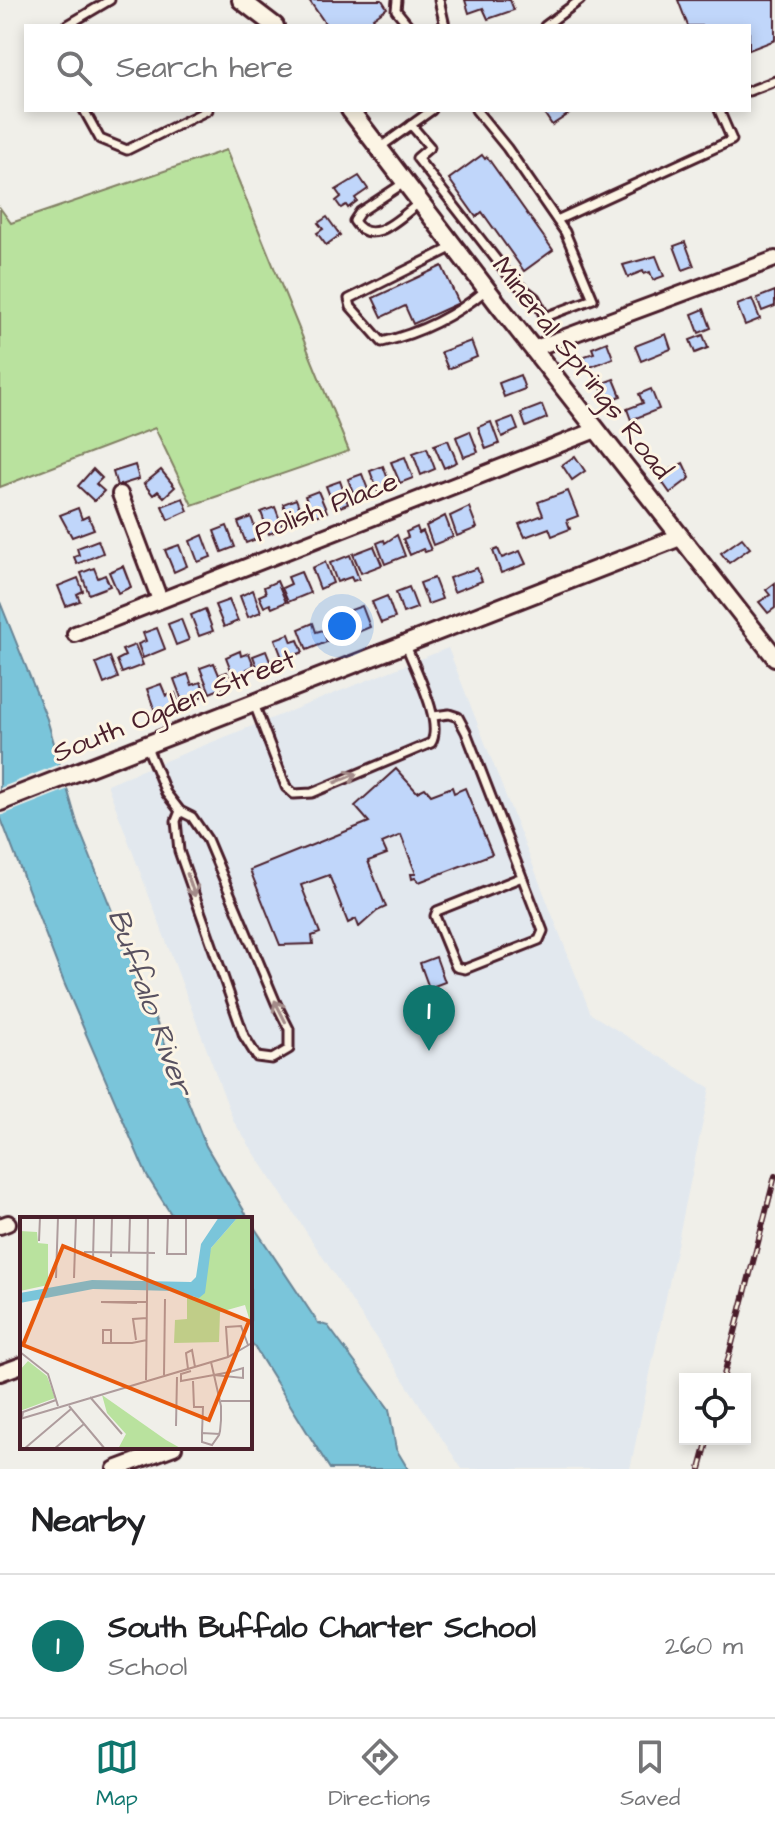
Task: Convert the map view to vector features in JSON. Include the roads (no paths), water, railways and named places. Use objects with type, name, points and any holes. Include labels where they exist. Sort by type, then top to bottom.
[{"type":"street","points":[[241,0],[272,24]]},
{"type":"street","name":"Mineral Springs Road","points":[[352,112],[775,657]]},
{"type":"street","points":[[533,349],[775,259]]},
{"type":"street","name":"Polish Place","points":[[75,634],[596,430]]},
{"type":"street","points":[[120,494],[160,600]]},
{"type":"street","name":"South Ogden Street","points":[[0,802],[680,537]]},
{"type":"street","points":[[0,1373],[20,1366]]},
{"type":"street","points":[[115,1469],[169,1449]]},
{"type":"lane","points":[[69,24],[110,0]]},
{"type":"lane","points":[[397,0],[396,10],[407,24]]},
{"type":"lane","points":[[439,0],[445,24]]},
{"type":"lane","points":[[548,24],[580,0]]},
{"type":"lane","points":[[751,90],[775,81]]},
{"type":"lane","points":[[85,112],[100,139],[127,150],[204,112]]},
{"type":"lane","points":[[379,148],[429,112]]},
{"type":"lane","points":[[411,125],[430,147],[417,158],[513,281],[535,298],[545,317],[593,299],[565,232],[507,148],[478,112]]},
{"type":"lane","points":[[557,220],[732,140],[720,112]]},
{"type":"lane","points":[[405,182],[360,212],[354,221],[359,229],[372,233],[381,231],[420,201]]},
{"type":"lane","points":[[455,246],[349,299],[351,307],[382,342],[407,336],[464,308],[488,288]]},
{"type":"lane","points":[[254,702],[286,787],[294,794],[312,793],[431,743],[436,736],[434,716],[405,643]]},
{"type":"lane","points":[[434,716],[449,714],[458,717],[522,877],[543,935],[539,940],[465,969],[456,967],[435,916],[437,911],[522,877]]},
{"type":"lane","points":[[146,744],[162,785],[180,811],[192,817],[207,839],[289,1029],[289,1049],[272,1059],[257,1057],[244,1036],[179,851],[176,821],[180,811]]},
{"type":"water","points":[[0,602],[47,719],[78,826],[206,1146],[248,1217],[173,1217],[147,1176],[65,985],[0,816]]},
{"type":"water","points":[[252,1224],[318,1323],[328,1326],[389,1409],[396,1449],[408,1469],[330,1469],[252,1343]]},
{"type":"railway","points":[[725,1373],[775,1176]]},
{"type":"railway","points":[[700,1469],[706,1445]]},
{"type":"place","name":"South Buffalo Charter School","points":[[429,1051]]},
{"type":"water label","name":"Buffalo River","points":[[150,1002]]}]
